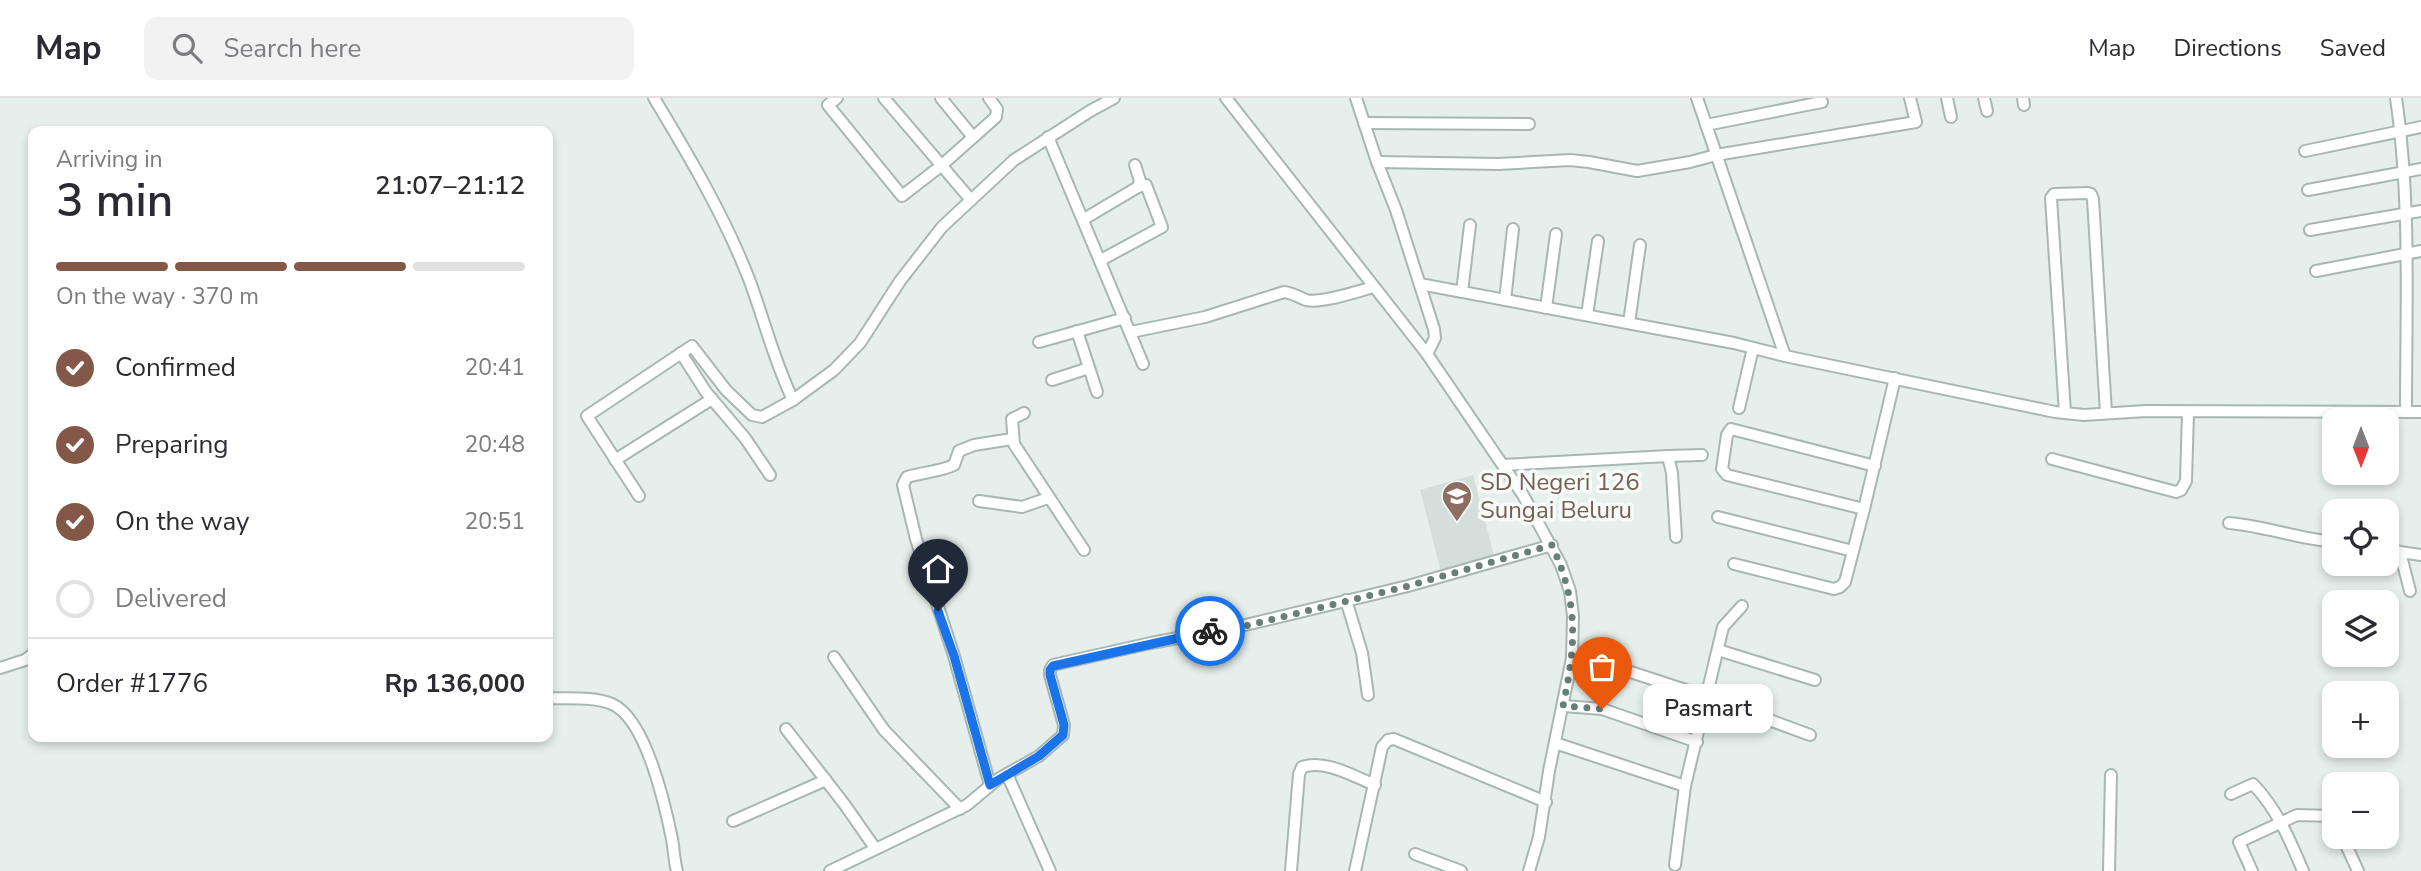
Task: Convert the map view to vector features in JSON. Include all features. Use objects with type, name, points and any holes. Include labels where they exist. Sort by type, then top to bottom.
[{"type":"street","points":[[654,98],[699,172],[725,226],[749,279],[779,373],[793,400]]},
{"type":"street","points":[[837,98],[828,105],[900,196],[904,196],[942,165],[998,113],[989,98]]},
{"type":"street","points":[[884,98],[971,200]]},
{"type":"street","points":[[941,98],[973,137]]},
{"type":"street","points":[[639,496],[587,416],[692,345],[726,390],[757,417],[762,417],[793,400],[834,370],[859,343],[900,281],[942,227],[1014,160],[1114,98]]},
{"type":"street","points":[[1226,98],[1427,354],[1503,465],[1552,545],[1570,591],[1573,616],[1572,658],[1546,802],[1529,871]]},
{"type":"street","points":[[1356,98],[1396,211],[1435,338],[1427,354]]},
{"type":"street","points":[[1697,98],[1785,356]]},
{"type":"street","points":[[1377,162],[1499,164],[1570,160],[1637,172],[1716,155],[1916,122],[1910,98]]},
{"type":"street","points":[[1947,98],[1951,117]]},
{"type":"street","points":[[1984,98],[1987,111]]},
{"type":"street","points":[[2396,98],[2405,172],[2406,412]]},
{"type":"street","points":[[1706,125],[1822,102]]},
{"type":"street","points":[[1364,123],[1529,124]]},
{"type":"street","points":[[2305,152],[2421,127]]},
{"type":"street","points":[[1048,137],[1143,364]]},
{"type":"street","points":[[1135,165],[1140,181],[1138,187]]},
{"type":"street","points":[[2308,190],[2421,169]]},
{"type":"street","points":[[1084,219],[1146,185],[1162,226],[1101,260]]},
{"type":"street","points":[[2065,413],[2051,198],[2054,194],[2088,193],[2093,199],[2106,414]]},
{"type":"street","points":[[2310,230],[2421,211]]},
{"type":"street","points":[[1462,292],[1470,225]]},
{"type":"street","points":[[1505,300],[1513,229]]},
{"type":"street","points":[[1546,308],[1556,234]]},
{"type":"street","points":[[1587,316],[1598,241]]},
{"type":"street","points":[[1629,323],[1640,245]]},
{"type":"street","points":[[2316,271],[2421,251]]},
{"type":"street","points":[[1420,284],[1629,323],[2065,413],[2421,412]]},
{"type":"street","points":[[1131,332],[1205,317],[1284,292],[1307,300],[1318,300],[1374,287]]},
{"type":"street","points":[[1039,342],[1125,318]]},
{"type":"street","points":[[1077,331],[1097,392]]},
{"type":"street","points":[[1739,408],[1753,348]]},
{"type":"street","points":[[681,353],[770,475]]},
{"type":"street","points":[[1052,380],[1089,368]]},
{"type":"street","points":[[1734,564],[1834,589],[1845,582],[1895,378]]},
{"type":"street","points":[[615,460],[712,399]]},
{"type":"street","points":[[2052,459],[2176,492],[2184,489],[2186,481],[2188,412]]},
{"type":"street","points":[[1024,413],[1012,419],[1012,439],[1084,550]]},
{"type":"street","points":[[1864,509],[1724,474],[1727,435],[1731,429],[1875,466]]},
{"type":"street","points":[[990,785],[902,485],[907,477],[954,465],[959,452],[974,445],[1012,439]]},
{"type":"street","points":[[1503,465],[1702,455]]},
{"type":"street","points":[[1668,456],[1672,473],[1676,537]]},
{"type":"street","points":[[979,501],[1022,507],[1048,498]]},
{"type":"street","points":[[1718,517],[1853,551]]},
{"type":"street","points":[[2230,523],[2322,541]]},
{"type":"street","points":[[830,871],[960,809],[990,785],[1039,756],[1063,735],[1064,725],[1050,675],[1053,666],[1151,643],[1237,628],[1408,586],[1552,545]]},
{"type":"street","points":[[2410,592],[2400,552],[2421,555]]},
{"type":"street","points":[[1346,600],[1362,653],[1368,695]]},
{"type":"street","points":[[1675,865],[1685,786],[1718,650],[1727,620],[1737,614],[1742,606]]},
{"type":"street","points":[[1718,650],[1815,680]]},
{"type":"street","points":[[834,657],[884,730],[960,809]]},
{"type":"street","points":[[0,668],[28,658]]},
{"type":"street","points":[[1572,658],[1591,659],[1707,696],[1810,735]]},
{"type":"street","points":[[553,698],[599,700],[614,705],[634,724],[664,804],[677,871]]},
{"type":"street","points":[[1563,706],[1602,709],[1697,742]]},
{"type":"street","points":[[786,729],[875,848]]},
{"type":"street","points":[[1355,871],[1382,747],[1388,740],[1394,738],[1546,802]]},
{"type":"street","points":[[1555,743],[1685,786]]},
{"type":"street","points":[[1291,871],[1299,774],[1302,768],[1313,764],[1323,765],[1375,785]]},
{"type":"street","points":[[1007,774],[1050,871]]},
{"type":"street","points":[[2109,871],[2111,775]]},
{"type":"street","points":[[733,821],[826,780]]},
{"type":"street","points":[[2231,794],[2253,785],[2263,795],[2281,821],[2304,871]]},
{"type":"street","points":[[2252,871],[2239,842],[2297,815],[2322,816]]},
{"type":"street","points":[[2348,849],[2358,871]]},
{"type":"street","points":[[1415,854],[1461,871]]},
{"type":"shaded area","name":"SD Negeri 126 Sungai Beluru","points":[[1473,475],[1494,556],[1441,572],[1420,490]]},
{"type":"way so far","points":[[1210,631],[1237,628],[1408,586],[1552,545],[1570,591],[1573,616],[1574,641],[1563,706],[1602,709]]},
{"type":"place","name":"SD Negeri 126 Sungai Beluru","points":[[1457,523]]},
{"type":"place","name":"Pasmart","points":[[1602,709]]},
{"type":"route","points":[[938,611],[954,656],[990,785],[1039,756],[1063,735],[1065,729],[1050,675],[1053,666],[1210,631]]}]
